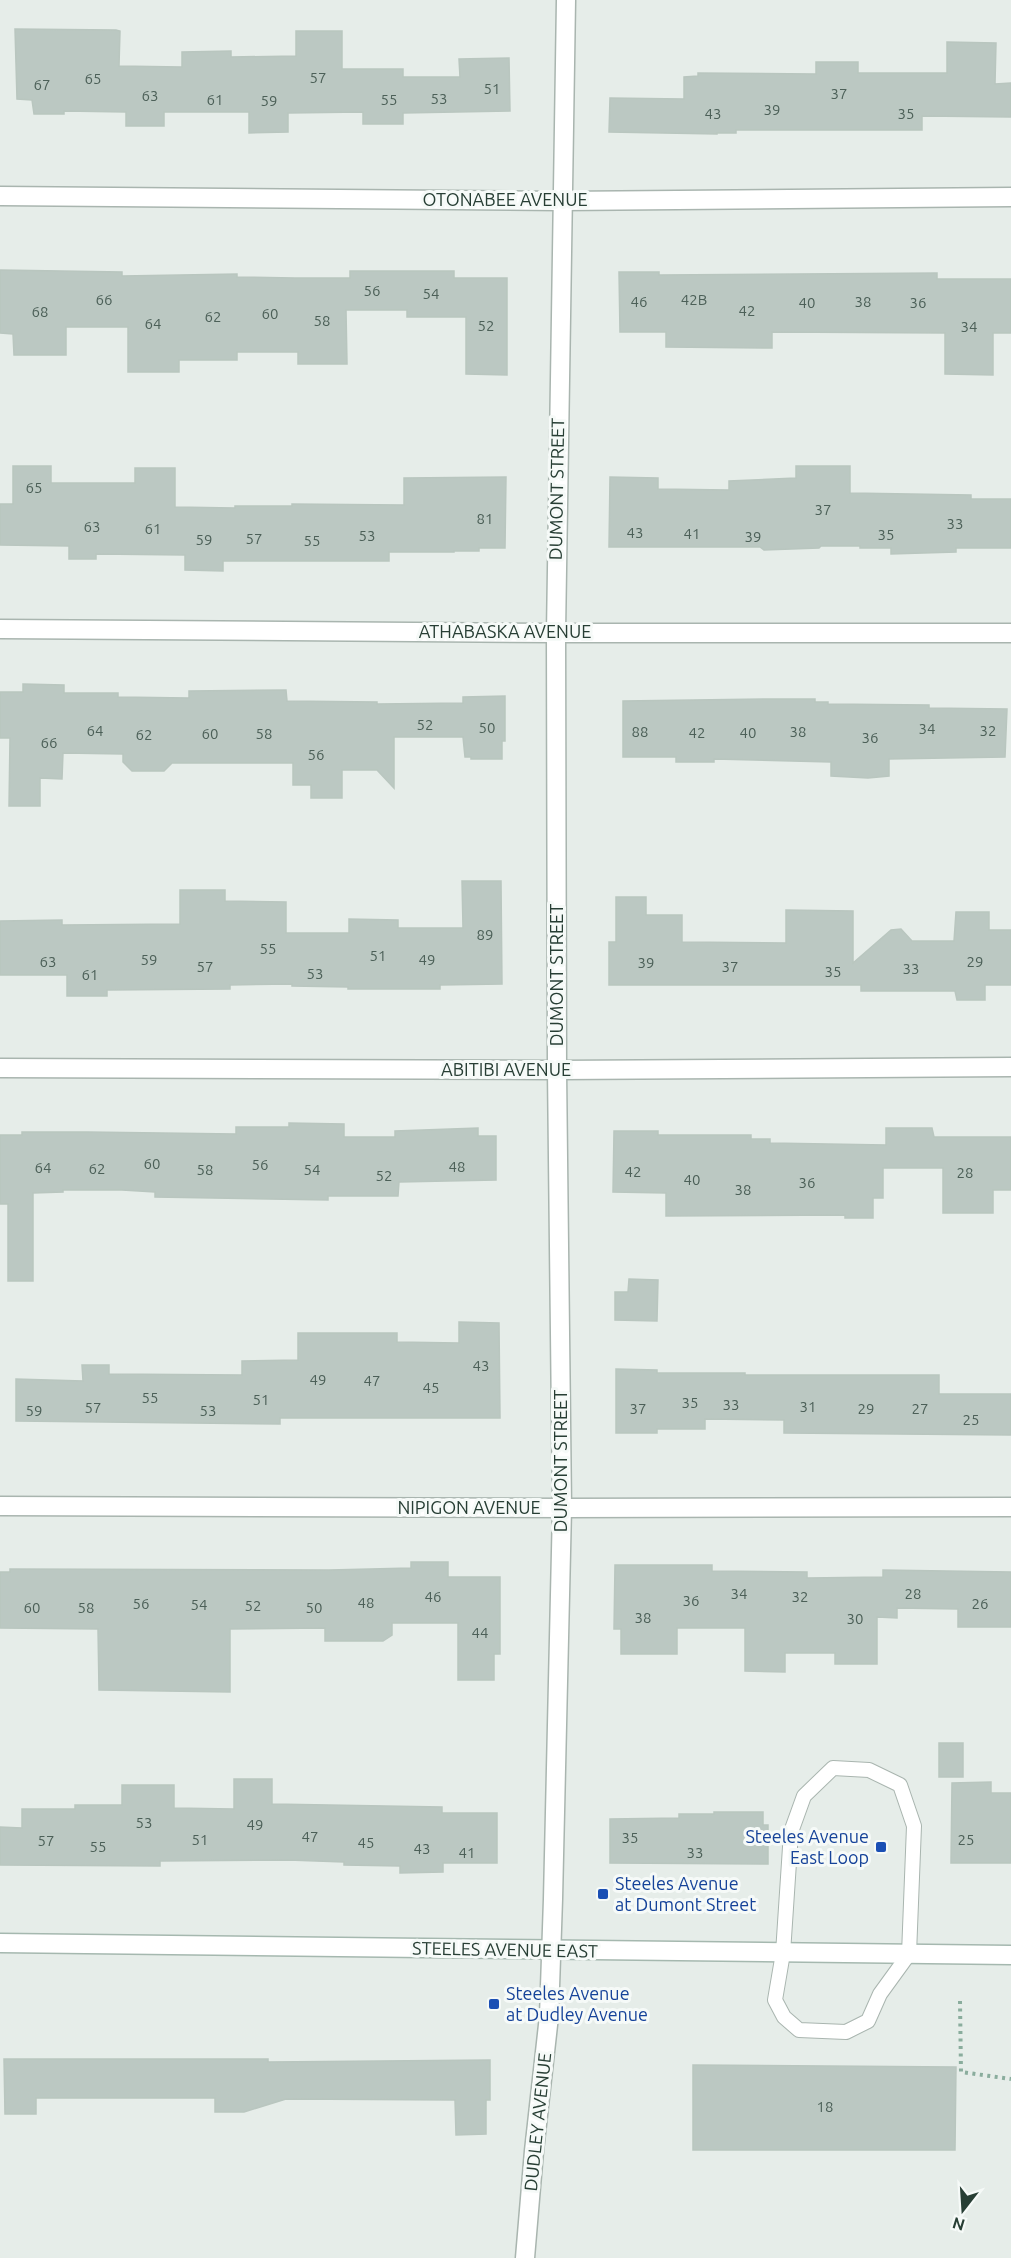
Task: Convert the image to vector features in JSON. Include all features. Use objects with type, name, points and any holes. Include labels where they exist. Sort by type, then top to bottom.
[{"type":"street","name":"DUMONT STREET","points":[[550,1951],[562,1508],[557,1070],[556,633],[561,201],[566,0]]},
{"type":"street","name":"OTONABEE AVENUE","points":[[0,196],[561,201],[1011,197]]},
{"type":"street","name":"ATHABASKA AVENUE","points":[[0,629],[556,633],[1011,633]]},
{"type":"street","name":"ABITIBI AVENUE","points":[[0,1068],[557,1070],[1011,1067]]},
{"type":"street","name":"NIPIGON AVENUE","points":[[0,1506],[1011,1507]]},
{"type":"street","name":"STEELES AVENUE EAST","points":[[0,1943],[1011,1955]]},
{"type":"street","name":"DUDLEY AVENUE","points":[[525,2258],[549,2016],[550,1951]]},
{"type":"lane","points":[[833,1768],[869,1770],[900,1785],[914,1826],[909,1954],[880,1994],[868,2021],[846,2032],[798,2030],[784,2017],[775,2000],[783,1953],[791,1832],[804,1796],[833,1768]]},
{"type":"path","points":[[960,2001],[961,2072],[1011,2079]]},
{"type":"building","points":[[15,29],[120,31],[119,66],[182,67],[182,52],[231,51],[231,57],[296,56],[296,31],[342,31],[342,69],[403,69],[403,77],[460,77],[459,59],[509,58],[510,111],[403,113],[403,124],[363,124],[363,112],[288,113],[288,132],[249,133],[249,112],[164,112],[164,126],[126,126],[126,112],[64,111],[64,114],[34,114],[32,100],[17,99]]},
{"type":"building","points":[[947,42],[996,43],[995,84],[1011,83],[1011,117],[922,116],[922,130],[736,130],[736,133],[717,134],[609,132],[610,98],[684,99],[684,77],[698,76],[698,73],[816,74],[816,62],[858,62],[858,73],[947,73]]},
{"type":"building","points":[[0,270],[122,272],[122,276],[237,274],[237,277],[295,278],[350,278],[350,271],[454,271],[454,278],[507,278],[507,375],[466,374],[466,317],[407,317],[407,310],[346,310],[347,364],[298,364],[298,352],[237,352],[237,360],[179,360],[179,372],[128,372],[128,327],[66,327],[66,355],[14,355],[13,334],[0,333]]},
{"type":"building","points":[[619,272],[659,272],[659,275],[937,273],[937,279],[1011,279],[1011,333],[993,333],[993,375],[945,374],[945,333],[772,332],[772,348],[666,347],[666,332],[620,332]]},
{"type":"building","points":[[13,466],[51,466],[51,483],[135,483],[135,468],[175,468],[175,507],[235,508],[235,506],[292,506],[292,504],[404,505],[404,478],[506,477],[505,548],[479,548],[479,551],[454,552],[389,552],[389,561],[223,561],[223,571],[185,570],[185,555],[96,554],[96,559],[69,559],[69,546],[0,545],[0,504],[13,504]]},
{"type":"building","points":[[796,466],[850,466],[850,493],[971,495],[971,499],[1011,499],[1011,548],[956,548],[956,552],[891,554],[891,548],[860,548],[860,546],[764,550],[760,547],[609,547],[610,477],[658,478],[658,489],[729,490],[729,481],[796,478]]},
{"type":"building","points":[[23,684],[64,685],[64,693],[118,693],[118,697],[189,698],[189,691],[286,690],[287,701],[377,702],[377,704],[463,703],[463,697],[505,696],[505,741],[502,741],[502,759],[471,759],[471,757],[465,757],[463,737],[394,737],[394,788],[377,770],[342,770],[342,798],[311,798],[311,785],[293,785],[293,763],[172,763],[164,771],[132,771],[123,762],[123,754],[63,753],[62,779],[40,778],[40,806],[9,806],[10,738],[0,738],[0,692],[23,692]]},
{"type":"building","points":[[815,699],[815,702],[828,702],[828,704],[929,705],[929,708],[1007,709],[1005,757],[889,759],[889,776],[868,778],[831,776],[831,762],[714,759],[714,762],[676,762],[676,757],[623,757],[623,701]]},
{"type":"building","points":[[462,881],[501,881],[502,984],[440,985],[440,989],[348,989],[348,987],[292,986],[292,984],[230,985],[230,989],[107,990],[107,996],[67,996],[67,975],[0,975],[0,921],[62,920],[62,925],[180,924],[180,890],[225,890],[225,901],[286,902],[286,933],[349,933],[349,919],[398,920],[398,928],[463,928]]},
{"type":"building","points":[[616,897],[646,897],[646,915],[682,915],[682,942],[786,943],[786,910],[853,911],[853,963],[891,930],[901,929],[912,941],[954,941],[956,912],[989,912],[989,930],[1011,930],[1011,985],[985,985],[985,1000],[957,1000],[955,991],[861,991],[861,985],[609,985],[609,942],[616,942]]},
{"type":"building","points":[[289,1123],[344,1124],[344,1137],[395,1137],[395,1131],[478,1128],[478,1136],[496,1136],[496,1180],[399,1182],[398,1196],[328,1196],[328,1200],[155,1197],[155,1192],[122,1190],[63,1190],[63,1192],[33,1193],[33,1281],[8,1281],[8,1204],[0,1204],[0,1135],[22,1135],[22,1132],[236,1134],[236,1127],[289,1127]]},
{"type":"building","points":[[886,1128],[932,1128],[934,1137],[1011,1137],[1011,1190],[993,1190],[993,1213],[943,1213],[943,1168],[883,1168],[883,1198],[873,1198],[873,1218],[845,1218],[845,1215],[666,1216],[666,1193],[613,1192],[614,1131],[658,1131],[658,1135],[751,1135],[751,1139],[770,1139],[770,1143],[886,1145]]},
{"type":"building","points":[[629,1279],[658,1280],[657,1321],[615,1320],[615,1292],[628,1292]]},
{"type":"building","points":[[459,1322],[499,1323],[500,1418],[280,1418],[280,1424],[16,1421],[16,1379],[83,1381],[82,1365],[109,1365],[109,1374],[242,1375],[242,1361],[298,1360],[298,1333],[397,1333],[397,1342],[459,1343]]},
{"type":"building","points":[[616,1369],[657,1370],[657,1373],[745,1373],[745,1375],[939,1375],[939,1394],[1011,1394],[1011,1435],[784,1433],[784,1420],[705,1419],[705,1429],[657,1429],[657,1433],[616,1433]]},
{"type":"building","points":[[411,1562],[448,1562],[448,1577],[500,1577],[500,1654],[494,1654],[494,1680],[458,1680],[458,1623],[392,1623],[392,1635],[383,1641],[325,1641],[325,1628],[230,1629],[230,1692],[99,1690],[98,1629],[0,1628],[0,1572],[10,1572],[10,1569],[329,1570],[411,1568]]},
{"type":"building","points":[[615,1565],[712,1565],[712,1571],[807,1572],[807,1578],[883,1577],[883,1570],[1011,1572],[1011,1627],[958,1627],[958,1609],[897,1608],[897,1618],[877,1617],[877,1664],[835,1664],[835,1653],[785,1653],[785,1672],[745,1671],[745,1628],[677,1628],[677,1654],[621,1654],[621,1629],[614,1629]]},
{"type":"building","points":[[939,1743],[963,1743],[963,1777],[939,1777]]},
{"type":"building","points":[[234,1779],[272,1779],[272,1804],[442,1807],[442,1813],[497,1813],[497,1863],[443,1863],[443,1872],[400,1873],[400,1866],[344,1865],[344,1862],[288,1860],[160,1861],[160,1866],[0,1865],[0,1827],[22,1828],[22,1809],[75,1809],[75,1805],[122,1805],[122,1785],[174,1785],[174,1808],[234,1809]]},
{"type":"building","points":[[991,1782],[991,1793],[1011,1793],[1011,1863],[951,1863],[952,1783]]},
{"type":"building","points":[[714,1812],[763,1812],[763,1825],[768,1825],[768,1864],[610,1863],[610,1819],[679,1818],[679,1814],[714,1814]]},
{"type":"building","points":[[4,2059],[268,2059],[268,2062],[490,2060],[490,2100],[486,2100],[486,2134],[456,2135],[455,2100],[286,2099],[244,2112],[215,2112],[215,2098],[36,2098],[36,2114],[5,2114]]},
{"type":"building","points":[[693,2065],[956,2067],[955,2150],[693,2150]]},
{"type":"place","name":"Steeles Avenue East Loop","points":[[881,1847]]},
{"type":"place","name":"Steeles Avenue at Dumont Street","points":[[603,1894]]},
{"type":"place","name":"Steeles Avenue at Dudley Avenue","points":[[494,2004]]}]
